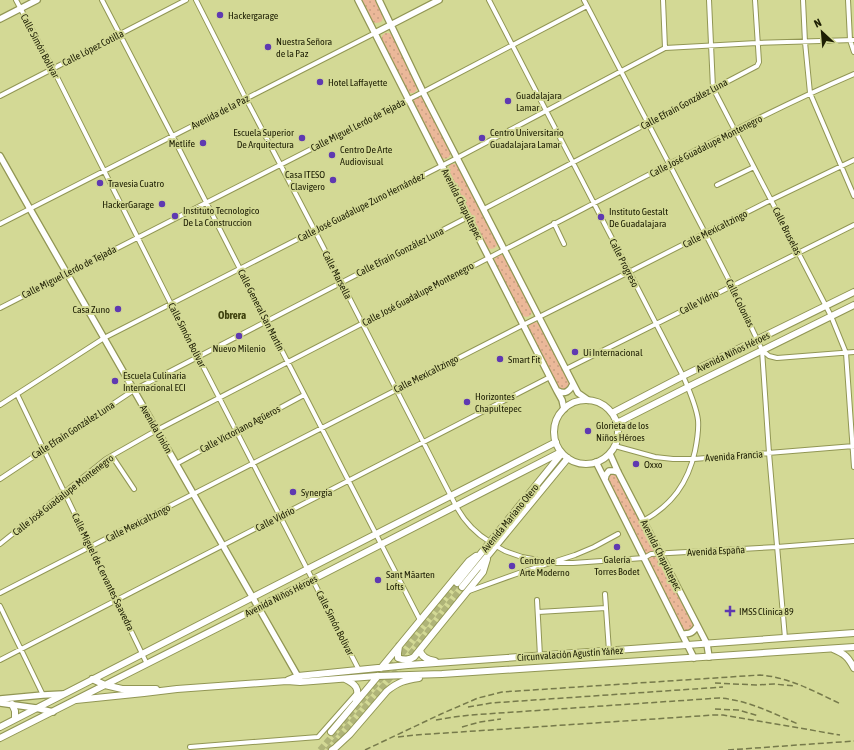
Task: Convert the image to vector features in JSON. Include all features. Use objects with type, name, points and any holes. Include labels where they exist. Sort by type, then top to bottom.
[{"type":"main road","name":"Avenida Niños Héroes","points":[[612,413],[683,376],[854,292]]},
{"type":"main road","name":"Avenida Niños Héroes","points":[[617,423],[854,305]]},
{"type":"main road","points":[[588,400],[601,404],[612,413],[617,423],[618,431],[617,439],[610,454],[603,459],[587,464],[568,458],[562,452],[556,442],[554,433],[555,424],[564,409],[575,402],[588,400]]},
{"type":"main road","name":"Avenida Niños Héroes","points":[[0,727],[556,442]]},
{"type":"main road","name":"Avenida Niños Héroes","points":[[0,738],[562,452]]},
{"type":"main road","name":"Avenida Mariano Otero","points":[[493,544],[562,452]]},
{"type":"main road","name":"Avenida Mariano Otero","points":[[462,587],[486,552],[568,458]]},
{"type":"main road","points":[[399,646],[398,656],[400,659],[412,658],[420,650],[462,587],[483,572],[486,552]]},
{"type":"main road","points":[[381,668],[468,561],[486,552]]},
{"type":"main road","name":"Circunvalación Agustín Yáñez","points":[[76,700],[177,689],[287,681],[381,668],[854,633]]},
{"type":"main road","name":"Circunvalación Agustín Yáñez","points":[[299,679],[344,679],[377,676],[442,674],[854,647]]},
{"type":"main road","points":[[832,648],[843,653],[854,668]]},
{"type":"main road","points":[[420,650],[421,654],[431,660],[452,662]]},
{"type":"main road","points":[[564,654],[564,666]]},
{"type":"main road","points":[[331,732],[377,676],[390,671],[406,669],[417,665]]},
{"type":"main road","points":[[332,750],[350,734],[392,686],[404,680],[442,674]]},
{"type":"main road","points":[[344,679],[354,684],[356,687],[358,692],[355,704]]},
{"type":"main road","name":"Circunvalación Agustín Yáñez","points":[[92,680],[122,689],[177,689]]},
{"type":"main road","points":[[12,704],[15,711],[15,719]]},
{"type":"street","name":"Calle Simón Bolívar","points":[[16,0],[359,670]]},
{"type":"street","points":[[0,19],[37,0]]},
{"type":"street","name":"Calle General San Martín","points":[[102,0],[420,620]]},
{"type":"street","name":"Calle López Cotilla","points":[[0,96],[186,0]]},
{"type":"street","name":"Calle Marsella","points":[[196,0],[450,496],[469,525],[482,537],[505,551],[522,557],[554,562],[587,550],[618,534]]},
{"type":"street","name":"Avenida Chapultepec","points":[[358,0],[562,400],[564,409]]},
{"type":"street","name":"Avenida Chapultepec","points":[[378,0],[423,92],[578,393],[588,400]]},
{"type":"street","name":"Avenida de la Paz","points":[[0,224],[439,0]]},
{"type":"street","name":"Calle Progreso","points":[[489,0],[683,376],[693,401],[698,422],[698,434],[694,459],[689,473],[683,484],[664,507],[643,521]]},
{"type":"street","name":"Calle Colonias","points":[[584,0],[706,234],[762,350],[769,453],[785,638]]},
{"type":"street","points":[[663,0],[665,48]]},
{"type":"street","name":"Calle Bruselas","points":[[709,0],[713,88],[831,316],[846,352],[854,467]]},
{"type":"street","points":[[755,0],[757,43]]},
{"type":"street","points":[[803,0],[810,93],[854,196]]},
{"type":"street","points":[[848,0],[854,52]]},
{"type":"street","name":"Calle Miguel Lerdo de Tejada","points":[[0,308],[423,92],[587,6]]},
{"type":"street","name":"Calle José Guadalupe Zuno Hernández","points":[[0,405],[104,338],[457,158],[665,48],[852,40]]},
{"type":"street","name":"Calle Efraín González Luna","points":[[484,209],[757,66],[759,62],[757,43]]},
{"type":"street","name":"Calle José Guadalupe Montenegro","points":[[0,544],[112,456],[157,430],[669,164],[810,93],[854,74]]},
{"type":"street","name":"Avenida Unión","points":[[0,156],[299,679]]},
{"type":"street","name":"Calle Mexicaltzingo","points":[[0,593],[523,325],[771,200],[854,160]]},
{"type":"street","points":[[717,185],[754,167]]},
{"type":"street","name":"Calle Efraín González Luna","points":[[0,479],[134,390],[468,217]]},
{"type":"street","points":[[554,224],[564,244]]},
{"type":"street","name":"Calle Vidrio","points":[[566,369],[854,225]]},
{"type":"street","points":[[762,350],[769,356],[776,358],[854,352]]},
{"type":"street","name":"Calle Vidrio","points":[[0,660],[550,377]]},
{"type":"street","points":[[557,391],[562,393],[568,392],[574,384]]},
{"type":"street","name":"Calle Miguel de Cervantes Saavedra","points":[[17,394],[147,664]]},
{"type":"street","name":"Calle Victoriano Agüeros","points":[[176,464],[304,395]]},
{"type":"street","name":"Avenida Francia","points":[[614,446],[655,457],[694,459],[853,446]]},
{"type":"street","name":"Avenida Chapultepec","points":[[610,454],[707,644],[708,657]]},
{"type":"street","points":[[112,456],[134,489]]},
{"type":"street","name":"Avenida Chapultepec","points":[[596,462],[694,658]]},
{"type":"street","points":[[604,479],[609,471],[618,472]]},
{"type":"street","name":"Avenida España","points":[[554,562],[573,563],[644,558],[651,554],[854,541]]},
{"type":"street","points":[[462,587],[519,573],[554,562]]},
{"type":"street","points":[[605,594],[609,651]]},
{"type":"street","points":[[537,600],[540,656]]},
{"type":"street","points":[[0,606],[42,694]]},
{"type":"street","points":[[538,612],[606,608]]},
{"type":"street","points":[[682,634],[691,633],[697,626]]},
{"type":"street","points":[[190,747],[318,737],[358,692]]},
{"type":"street","points":[[0,699],[42,694],[63,694]]},
{"type":"street","points":[[0,703],[53,712]]},
{"type":"shaded area","points":[[362,0],[375,0],[383,18],[380,22],[373,22]]},
{"type":"shaded area","points":[[385,33],[392,35],[417,85],[418,88],[414,93],[408,92],[382,40],[382,36]]},
{"type":"shaded area","points":[[419,96],[423,97],[451,152],[447,158],[441,157],[414,103],[414,99]]},
{"type":"shaded area","points":[[451,164],[458,165],[498,242],[497,246],[494,248],[491,249],[487,247],[448,170]]},
{"type":"shaded area","points":[[499,254],[504,256],[532,310],[529,316],[526,317],[522,315],[494,261],[496,256]]},
{"type":"shaded area","points":[[534,322],[539,324],[571,386],[570,389],[560,391],[529,329],[529,325]]},
{"type":"shaded area","points":[[609,473],[616,474],[655,552],[646,554],[607,478]]},
{"type":"shaded area","points":[[652,556],[657,556],[694,627],[693,630],[685,632],[648,559]]},
{"type":"tunnel","points":[[320,750],[401,655],[457,583]]},
{"type":"tunnel","points":[[328,750],[409,656],[462,587]]},
{"type":"railway","points":[[365,750],[478,698],[502,692],[760,675],[771,676],[792,682],[841,704]]},
{"type":"railway","points":[[715,683],[756,685],[774,684],[795,686]]},
{"type":"railway","points":[[468,707],[491,703],[723,687]]},
{"type":"railway","points":[[436,720],[471,715],[719,698],[750,704],[798,724]]},
{"type":"railway","points":[[715,709],[738,710],[759,716]]},
{"type":"railway","points":[[398,737],[714,715],[723,715],[840,735]]},
{"type":"railway","points":[[462,727],[480,722],[501,719]]},
{"type":"railway","points":[[728,750],[854,741]]},
{"type":"place","name":"Hackergarage","points":[[220,15]]},
{"type":"place","name":"Nuestra Señora de la Paz","points":[[268,47]]},
{"type":"place","name":"Hotel Laffayette","points":[[320,82]]},
{"type":"place","name":"Guadalajara Lamar","points":[[508,101]]},
{"type":"place","name":"Escuela Superior De Arquitectura","points":[[302,138]]},
{"type":"place","name":"Centro Universitario Guadalajara Lamar","points":[[482,138]]},
{"type":"place","name":"Metlife","points":[[203,143]]},
{"type":"place","name":"Centro De Arte Audiovisual","points":[[332,155]]},
{"type":"place","name":"Casa ITESO Clavigero","points":[[333,180]]},
{"type":"place","name":"Travesia Cuatro","points":[[100,183]]},
{"type":"place","name":"HackerGarage","points":[[162,204]]},
{"type":"place","name":"Instituto Tecnologico De La Construccion","points":[[175,216]]},
{"type":"place","name":"Instituto Gestalt De Guadalajara","points":[[601,217]]},
{"type":"place","name":"Casa Zuno","points":[[118,309]]},
{"type":"place","name":"Nuevo Milenio","points":[[239,336]]},
{"type":"place","name":"Ui Internacional","points":[[575,352]]},
{"type":"place","name":"Smart Fit","points":[[500,359]]},
{"type":"place","name":"Escuela Culinaria Internacional ECI","points":[[115,381]]},
{"type":"place","name":"Horizontes Chapultepec","points":[[467,402]]},
{"type":"place","name":"Glorieta de los Niños Héroes","points":[[588,431]]},
{"type":"place","name":"Oxxo","points":[[636,464]]},
{"type":"place","name":"Synergia","points":[[293,492]]},
{"type":"place","name":"Galería Torres Bodet","points":[[617,547]]},
{"type":"place","name":"Centro de Arte Moderno","points":[[512,566]]},
{"type":"place","name":"Sant Mäarten Lofts","points":[[378,580]]},
{"type":"place","name":"IMSS Clinica 89","points":[[730,611]]},
{"type":"district","name":"Obrera","points":[[232,315]]}]
